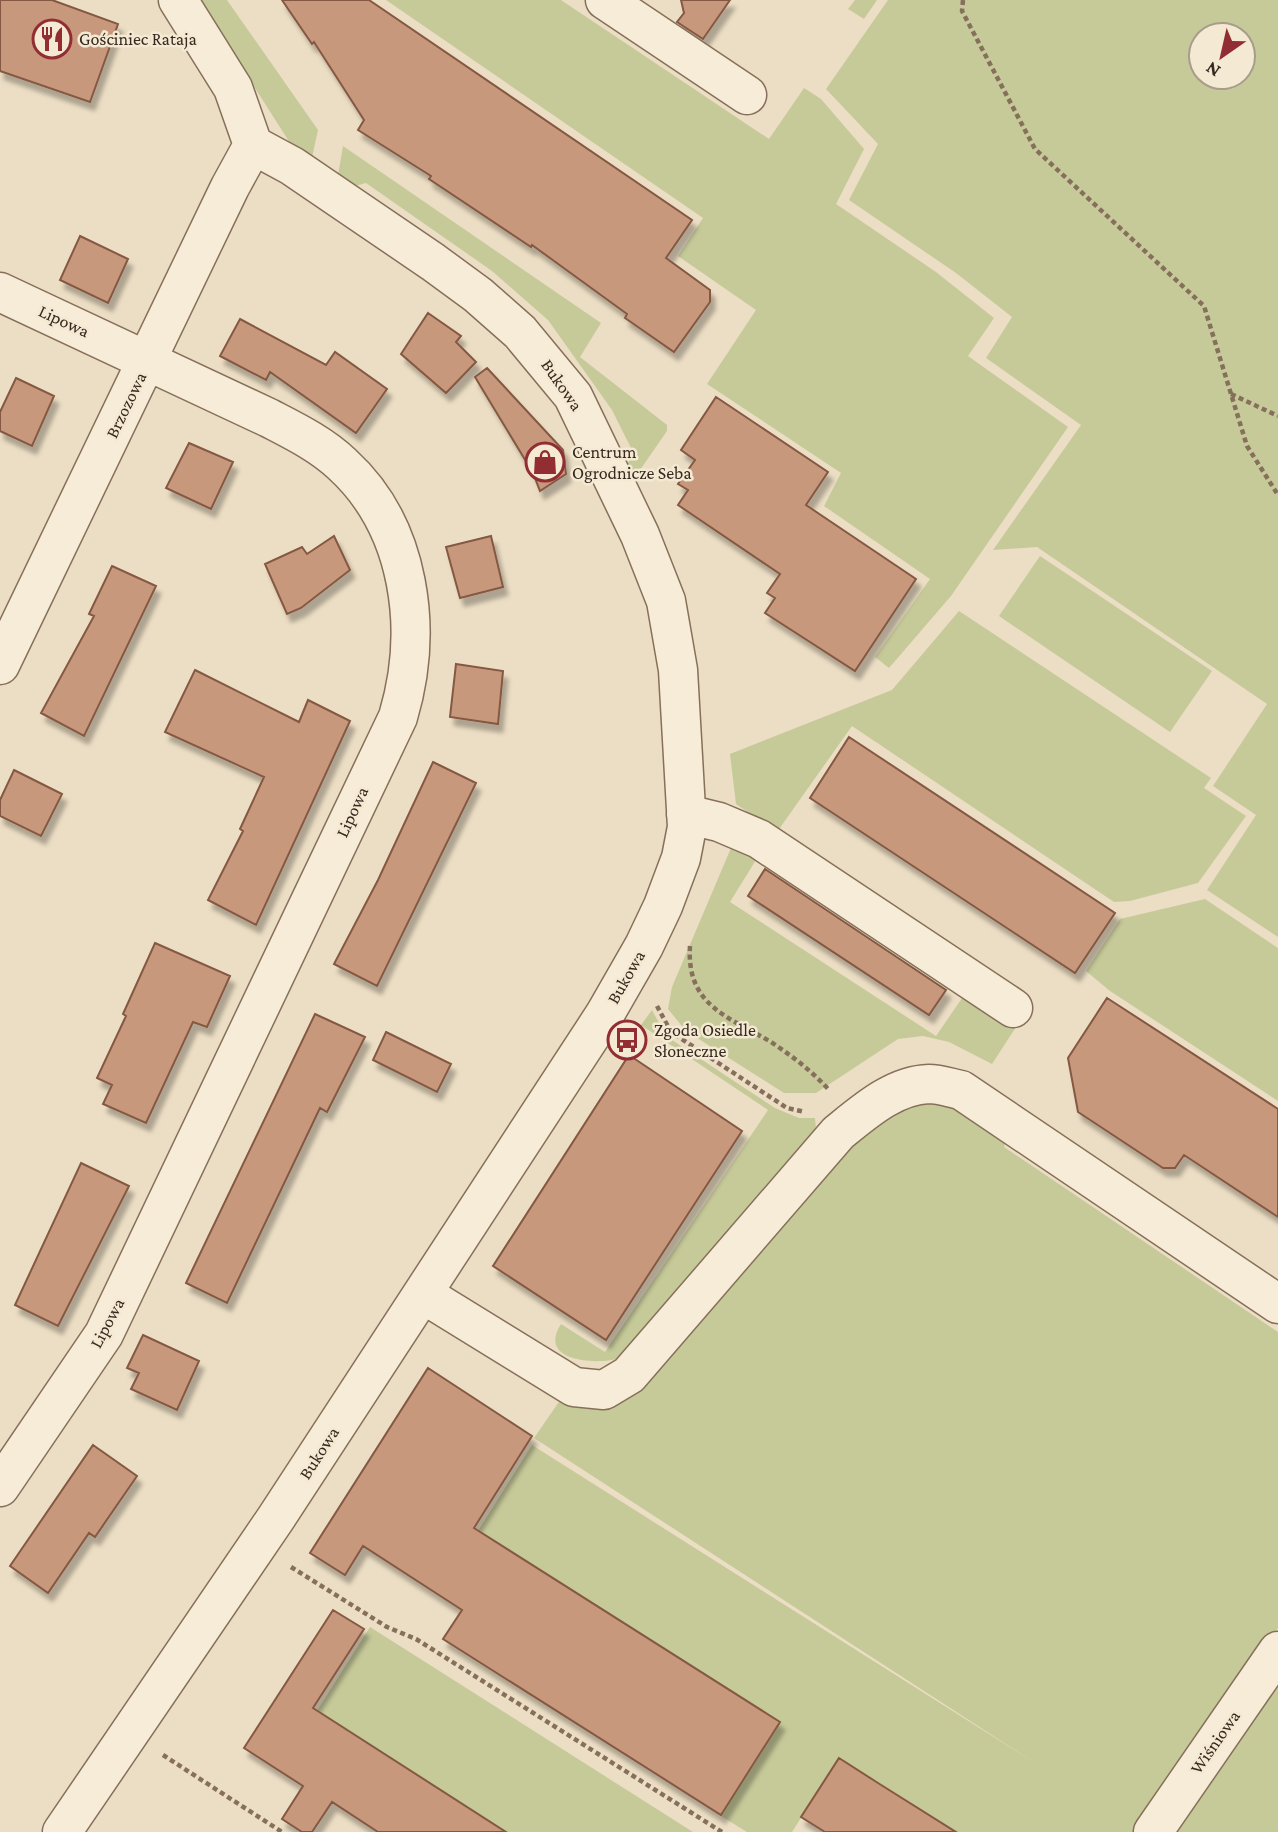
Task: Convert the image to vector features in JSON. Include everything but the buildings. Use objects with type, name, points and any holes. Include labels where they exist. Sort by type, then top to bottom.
[{"type":"street","points":[[178,0],[233,88],[253,145]]},
{"type":"street","points":[[605,0],[747,95]]},
{"type":"street","name":"Brzozowa","points":[[0,665],[253,145]]},
{"type":"street","name":"Bukowa","points":[[62,1832],[423,1294],[619,989],[644,946],[681,858],[686,814],[678,670],[666,601],[640,536],[573,396],[520,332],[478,295],[300,172],[253,145]]},
{"type":"street","name":"Lipowa","points":[[0,292],[148,360],[307,438],[341,463],[368,492],[394,538],[410,602],[405,694],[398,717],[104,1334],[0,1487]]},
{"type":"street","points":[[686,814],[719,822],[758,839],[1013,1008]]},
{"type":"street","points":[[423,1294],[574,1387],[604,1390],[629,1376],[838,1133],[870,1107],[903,1089],[929,1084],[961,1090],[1278,1304]]},
{"type":"street","name":"Wiśniowa","points":[[1153,1832],[1278,1651]]},
{"type":"path","points":[[963,0],[962,11],[1035,149],[1204,306],[1247,446],[1278,495]]},
{"type":"path","points":[[1231,394],[1278,416]]},
{"type":"path","points":[[690,944],[689,957],[698,990],[709,1005],[772,1043],[813,1073],[834,1096]]},
{"type":"path","points":[[619,989],[653,999],[671,1032],[787,1108],[808,1112]]},
{"type":"path","points":[[289,1566],[387,1626],[416,1639],[722,1832]]},
{"type":"path","points":[[151,1748],[282,1832]]},
{"type":"green space","points":[[199,0],[227,0],[318,130],[311,162],[290,143]]},
{"type":"green space","points":[[386,0],[561,0],[769,139],[804,88],[821,99],[864,149],[836,204],[936,272],[994,318],[968,356],[1068,427],[951,596],[889,668],[875,657],[930,579],[824,506],[841,473],[707,384],[756,310],[678,256],[703,218]]},
{"type":"green space","points":[[855,0],[877,0],[864,19],[848,9]]},
{"type":"green space","points":[[888,0],[1278,0],[1278,937],[1207,890],[1256,815],[1213,786],[1267,704],[1037,547],[993,550],[1081,425],[986,358],[1012,317],[956,273],[849,200],[878,144],[826,89]]},
{"type":"green space","points":[[343,146],[601,323],[580,357],[667,425],[667,431],[631,483],[624,468],[634,454],[612,410],[548,320],[492,271],[366,183],[348,188],[337,181]]},
{"type":"green space","points":[[1040,556],[1212,671],[1170,732],[999,616]]},
{"type":"green space","points":[[959,611],[1211,778],[1204,788],[1246,816],[1198,883],[1130,901],[1114,902],[852,726],[777,832],[736,804],[730,754],[892,690]]},
{"type":"green space","points":[[731,848],[759,855],[730,902],[936,1036],[969,988],[1020,1021],[992,1064],[949,1042],[923,1036],[898,1039],[816,1093],[784,1093],[686,1031],[668,1009],[672,987]]},
{"type":"green space","points":[[1205,899],[1278,948],[1278,1101],[1110,991],[1086,971],[1120,919]]},
{"type":"green space","points":[[652,1010],[666,1036],[775,1108],[799,1118],[815,1118],[816,1129],[621,1358],[586,1361],[563,1354],[557,1347],[555,1337],[561,1324],[605,1352],[768,1110],[641,1025]]},
{"type":"green space","points":[[930,1094],[1009,1130],[1004,1147],[1278,1332],[1278,1628],[1136,1832],[956,1832],[839,1758],[792,1832],[747,1832],[721,1816],[780,1722],[478,1531],[532,1445],[1038,1765],[534,1438],[563,1396],[587,1408],[607,1403],[845,1142]]},
{"type":"green space","points":[[370,1627],[693,1832],[507,1832],[317,1711]]},
{"type":"green space","points":[[1278,1681],[1278,1832],[1171,1832]]},
{"type":"place","name":"Gościniec Rataja","points":[[52,39]]},
{"type":"place","name":"Centrum Ogrodnicze Seba","points":[[545,462]]},
{"type":"place","name":"Zgoda Osiedle Słoneczne","points":[[627,1040]]}]
